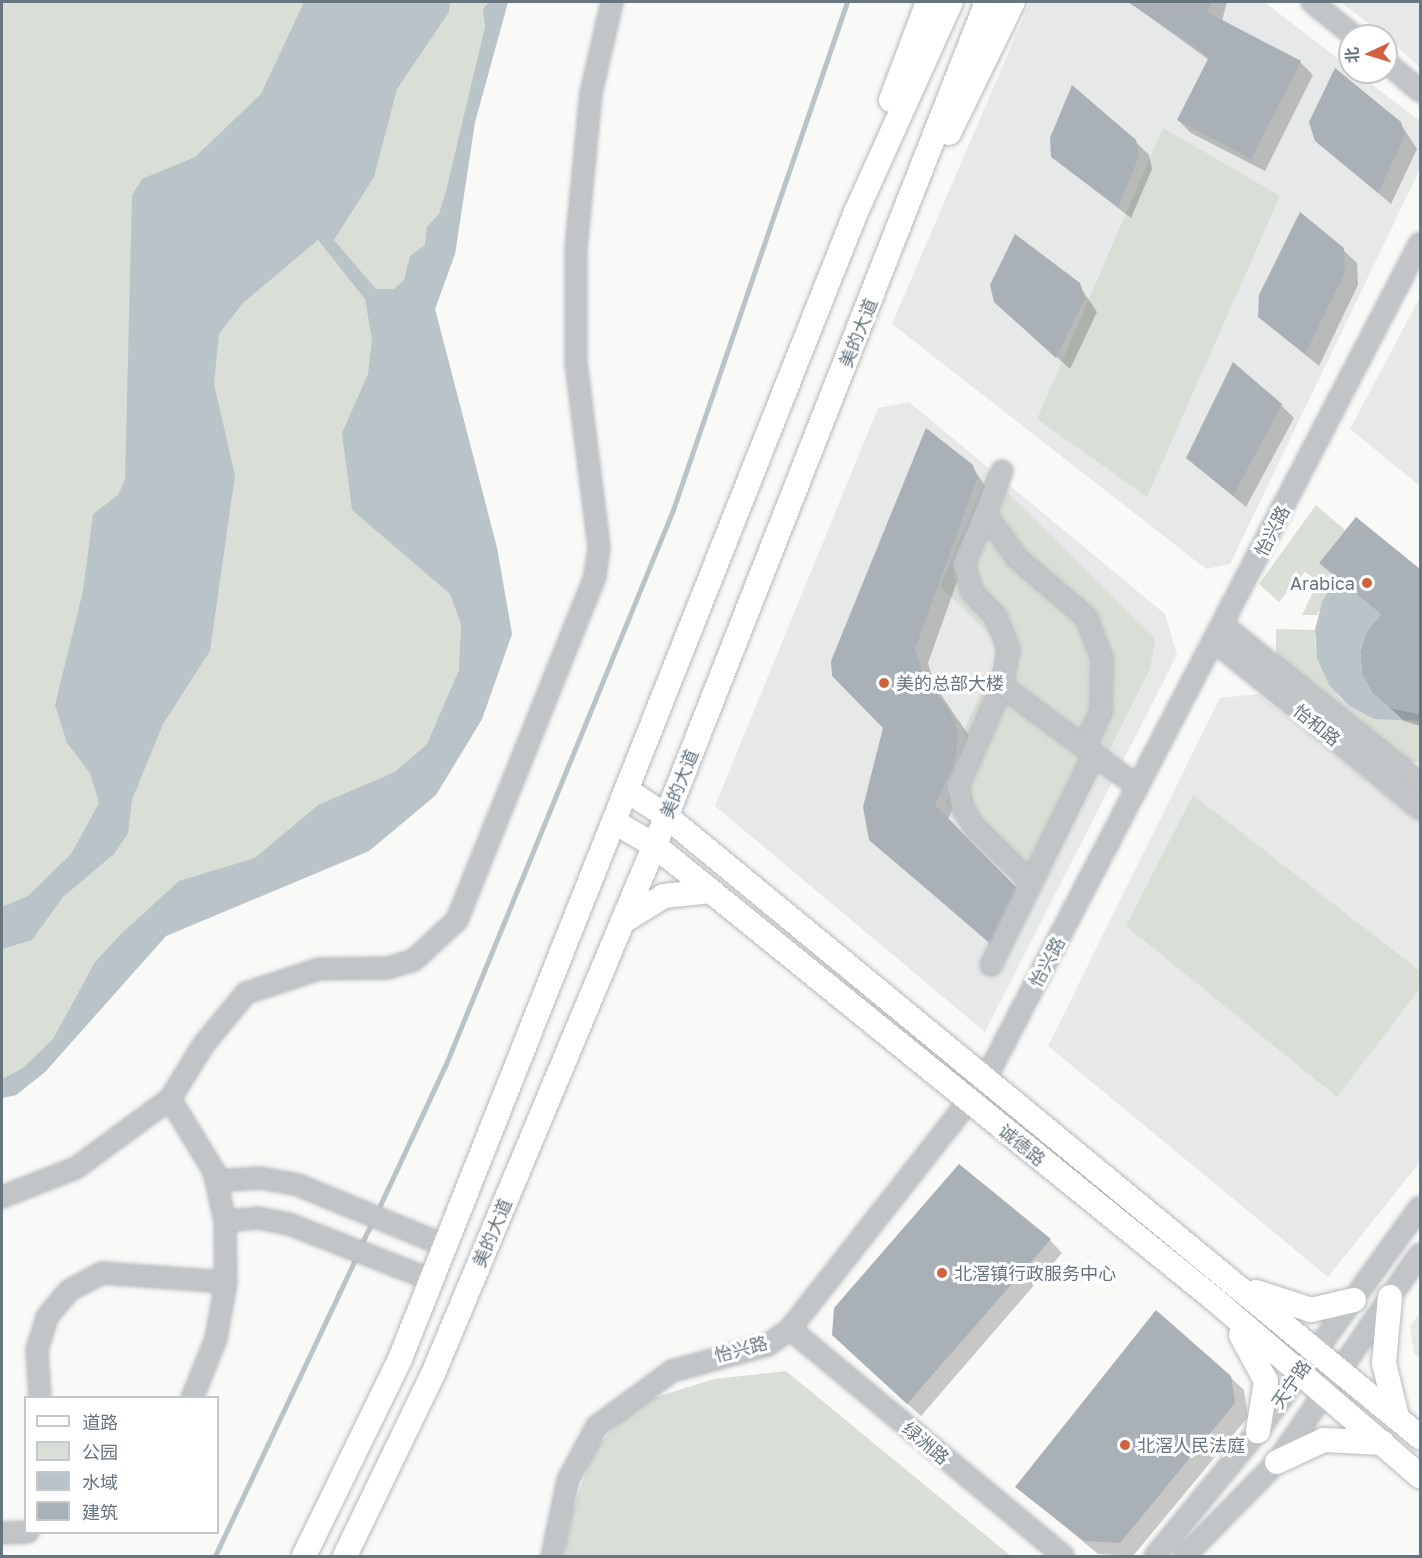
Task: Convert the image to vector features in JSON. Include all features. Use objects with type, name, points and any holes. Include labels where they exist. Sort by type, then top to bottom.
[{"type":"main road","points":[[856,212],[928,2]]},
{"type":"main road","name":"美的大道","points":[[304,1557],[400,1359],[616,823],[856,212],[951,2]]},
{"type":"main road","name":"美的大道","points":[[345,1557],[433,1374],[666,816],[900,232],[987,2]]},
{"type":"main road","points":[[900,232],[1013,2]]},
{"type":"main road","name":"诚德路","points":[[628,791],[666,816],[985,1080],[1339,1367],[1420,1437]]},
{"type":"main road","name":"诚德路","points":[[616,823],[654,845],[1214,1299],[1298,1372],[1324,1391],[1420,1476]]},
{"type":"main road","points":[[622,922],[664,896],[711,891]]},
{"type":"main road","points":[[1243,1288],[1311,1310],[1354,1300]]},
{"type":"main road","points":[[1390,1297],[1384,1363],[1397,1417]]},
{"type":"main road","points":[[1214,1299],[1259,1359],[1266,1381],[1258,1431]]},
{"type":"main road","points":[[1277,1462],[1324,1440],[1383,1443]]},
{"type":"street","points":[[2,1197],[76,1168],[170,1099],[204,1044],[246,993],[319,969],[388,968],[414,960],[457,920],[480,868],[595,576],[599,547],[576,362],[576,248],[591,93],[612,2]]},
{"type":"street","points":[[1312,2],[1339,24]]},
{"type":"street","points":[[1398,72],[1420,91]]},
{"type":"street","name":"怡兴路","points":[[552,1557],[568,1480],[597,1426],[672,1371],[768,1345],[790,1329],[970,1103],[985,1080],[1138,788],[1420,243]]},
{"type":"street","points":[[1002,471],[964,564],[972,592],[996,617],[1009,649],[1002,686],[958,786],[963,809],[975,828],[1031,882]]},
{"type":"street","points":[[985,514],[1018,559],[1086,617],[1102,659],[1101,712],[1089,751],[1031,882],[991,965]]},
{"type":"street","name":"怡和路","points":[[1219,633],[1420,783]]},
{"type":"street","name":"怡和路","points":[[1219,633],[1420,809]]},
{"type":"street","points":[[1002,686],[1138,788]]},
{"type":"street","points":[[170,1099],[216,1181],[225,1221],[226,1282],[216,1339],[193,1396]]},
{"type":"street","points":[[216,1181],[270,1179],[348,1205],[446,1246]]},
{"type":"street","name":"天宁路","points":[[1155,1557],[1258,1431],[1298,1372],[1354,1300],[1420,1207]]},
{"type":"street","points":[[225,1221],[258,1218],[334,1240],[432,1280]]},
{"type":"street","name":"天宁路","points":[[1185,1557],[1277,1462],[1339,1367],[1420,1254]]},
{"type":"street","points":[[40,1396],[37,1350],[47,1317],[70,1290],[102,1273],[226,1282]]},
{"type":"street","name":"绿洲路","points":[[790,1329],[1063,1557]]},
{"type":"street","points":[[2,1533],[24,1533]]},
{"type":"shaded area","points":[[1030,2],[1264,2],[1338,58],[1338,84],[1371,84],[1420,121],[1420,169],[1230,564],[1206,569],[892,324]]},
{"type":"shaded area","points":[[1340,2],[1420,2],[1420,68],[1398,47],[1398,24],[1370,24]]},
{"type":"shaded area","points":[[1420,297],[1420,486],[1350,429]]},
{"type":"shaded area","points":[[909,402],[1165,614],[1177,655],[985,1032],[715,806],[878,408]]},
{"type":"shaded area","points":[[1258,694],[1420,823],[1420,1162],[1328,1277],[1048,1046],[1220,698]]},
{"type":"shaded area","points":[[1420,1313],[1420,1359],[1414,1353],[1410,1326]]},
{"type":"green space","points":[[2,2],[508,2],[475,122],[455,254],[435,309],[497,548],[512,634],[482,719],[436,795],[369,851],[166,936],[45,1072],[16,1095],[2,1098]]},
{"type":"green space","points":[[1163,128],[1280,196],[1147,497],[1037,419]]},
{"type":"green space","points":[[988,473],[1155,639],[1150,669],[1041,887],[1020,883],[946,804],[966,753],[965,728],[994,665],[994,639],[940,586]]},
{"type":"green space","points":[[1316,505],[1345,530],[1319,563],[1337,577],[1317,615],[1302,615],[1318,581],[1305,572],[1279,602],[1259,584]]},
{"type":"green space","points":[[1276,629],[1315,630],[1315,644],[1338,696],[1349,706],[1373,718],[1420,721],[1420,763],[1397,760],[1276,660]]},
{"type":"green space","points":[[1193,795],[1420,971],[1420,988],[1337,1097],[1126,926]]},
{"type":"green space","points":[[786,1371],[1011,1556],[564,1556],[571,1515],[593,1452],[634,1404],[714,1379]]},
{"type":"water","points":[[304,2],[450,2],[449,12],[397,89],[374,177],[334,240],[376,289],[394,289],[404,280],[410,256],[425,245],[427,227],[439,214],[485,27],[483,9],[489,2],[508,2],[475,122],[455,254],[435,309],[497,548],[512,634],[482,719],[436,795],[369,851],[166,936],[45,1072],[16,1095],[2,1098],[2,1079],[23,1068],[53,1039],[95,962],[122,933],[179,881],[255,858],[318,805],[395,772],[427,744],[459,670],[461,624],[450,594],[352,510],[342,433],[368,374],[372,339],[365,299],[318,240],[243,303],[219,334],[214,384],[235,475],[210,651],[163,724],[132,800],[128,833],[114,854],[63,897],[32,940],[2,949],[2,907],[28,896],[71,854],[99,803],[90,773],[67,743],[55,705],[83,591],[93,514],[118,495],[125,480],[132,195],[142,179],[195,157],[261,94]]},
{"type":"water","points":[[1337,577],[1381,614],[1367,631],[1360,652],[1362,674],[1373,694],[1390,708],[1420,714],[1420,721],[1374,719],[1349,706],[1329,685],[1317,658],[1315,630],[1322,602]]},
{"type":"building","points":[[1128,2],[1212,2],[1207,12],[1301,61],[1251,159],[1177,120],[1209,57]]},
{"type":"building","points":[[1335,68],[1338,70],[1338,84],[1355,84],[1401,122],[1405,135],[1378,193],[1315,141],[1309,122]]},
{"type":"building","points":[[1072,85],[1136,140],[1139,156],[1118,207],[1051,157],[1050,138]]},
{"type":"building","points":[[1300,212],[1344,248],[1345,272],[1305,354],[1258,317],[1259,295]]},
{"type":"building","points":[[1015,234],[1080,283],[1085,298],[1056,358],[994,302],[990,285]]},
{"type":"building","points":[[1233,362],[1282,404],[1233,496],[1186,458]]},
{"type":"building","name":"美的总部大楼","points":[[926,428],[973,465],[977,478],[915,649],[922,671],[955,720],[958,738],[954,765],[935,805],[1016,887],[989,942],[869,840],[863,807],[883,728],[832,676],[831,661]]},
{"type":"building","points":[[1356,517],[1420,569],[1420,714],[1390,708],[1373,694],[1362,674],[1360,652],[1367,631],[1381,614],[1319,563]]},
{"type":"building","name":"北滘镇行政服务中心","points":[[959,1164],[1051,1239],[907,1404],[832,1335],[834,1308]]},
{"type":"building","name":"北滘人民法庭","points":[[1156,1310],[1231,1376],[1235,1403],[1120,1543],[1084,1541],[1015,1487]]},
{"type":"waterway","points":[[377,1212],[446,1064],[673,510],[847,2]]},
{"type":"waterway","points":[[360,1247],[372,1222]]},
{"type":"waterway","points":[[215,1556],[357,1255]]},
{"type":"place","name":"Arabica","points":[[1367,583]]},
{"type":"place","name":"美的总部大楼","points":[[884,683]]},
{"type":"place","name":"北滘镇行政服务中心","points":[[942,1273]]},
{"type":"place","name":"北滘人民法庭","points":[[1125,1445]]}]
